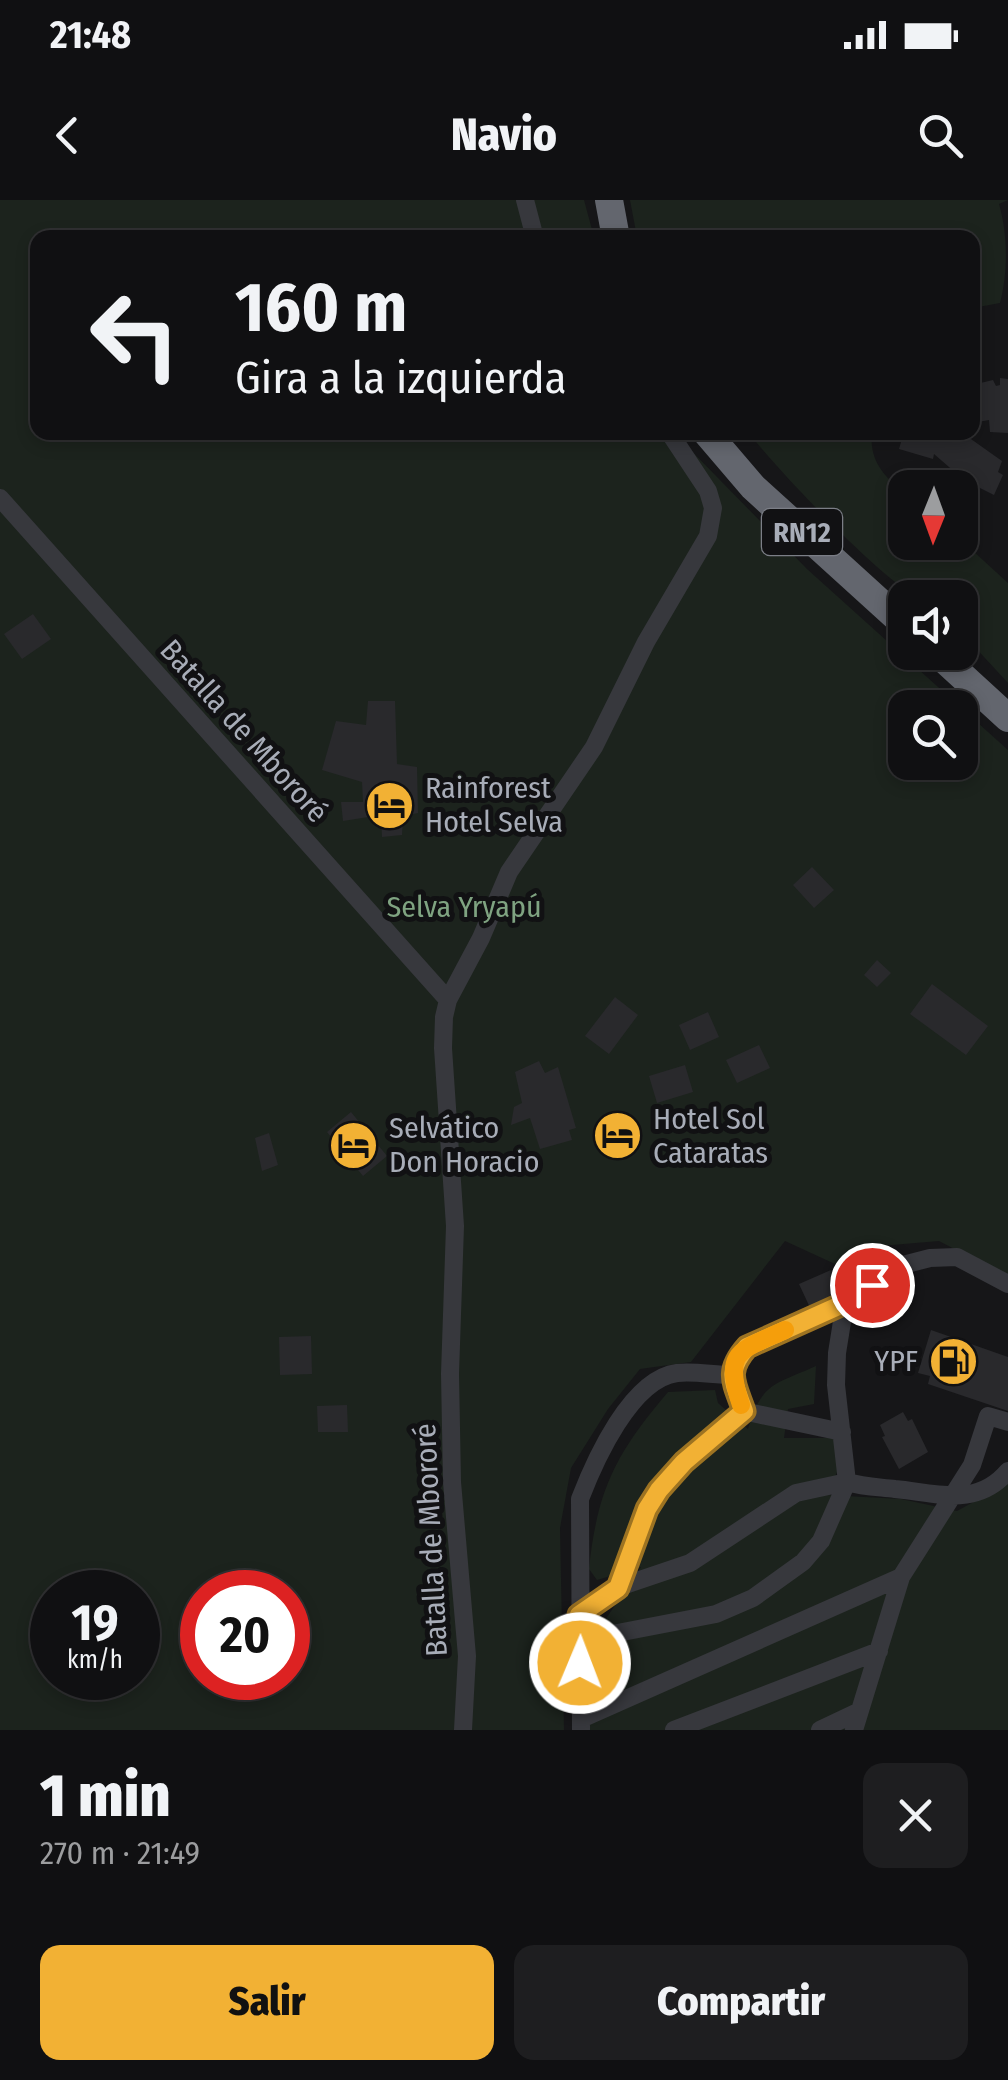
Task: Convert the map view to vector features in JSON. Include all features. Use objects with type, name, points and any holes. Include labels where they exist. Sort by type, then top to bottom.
[{"type":"highway","points":[[608,200],[614,230]]},
{"type":"highway","name":"RN12","points":[[713,440],[754,488],[888,609]]},
{"type":"highway","points":[[956,670],[1008,718]]},
{"type":"street","points":[[525,200],[533,230]]},
{"type":"street","points":[[448,1000],[481,938],[509,872],[594,747],[646,642],[708,536],[713,508],[708,491],[674,440]]},
{"type":"street","name":"Batalla de Mbororé","points":[[0,498],[448,1000],[443,1048],[455,1226],[450,1374],[452,1482],[467,1656],[463,1730]]},
{"type":"street","points":[[744,1411],[732,1375],[736,1359],[747,1347],[845,1303],[900,1266],[930,1258],[957,1258],[1008,1284]]},
{"type":"street","points":[[580,1663],[607,1635],[716,1614],[753,1598],[802,1562],[820,1541],[847,1482],[836,1385],[845,1303]]},
{"type":"street","points":[[732,1375],[674,1374],[651,1384],[626,1411],[590,1472],[580,1498],[581,1724],[901,1577]]},
{"type":"street","points":[[744,1411],[842,1432]]},
{"type":"street","points":[[618,1588],[647,1509],[659,1490],[684,1462],[744,1411]]},
{"type":"street","points":[[820,1730],[856,1721],[901,1577],[972,1465],[988,1416],[1008,1422]]},
{"type":"street","points":[[579,1615],[618,1588],[690,1563],[796,1492],[847,1482],[953,1497],[974,1495],[996,1485],[1008,1471]]},
{"type":"street","points":[[674,1730],[879,1651]]},
{"type":"green space","name":"Selva Yryapú","points":[[0,200],[584,200],[592,230],[30,230],[30,440],[681,440],[807,569],[888,642],[888,670],[919,670],[941,690],[888,690],[888,780],[978,780],[978,723],[1008,750],[1008,1277],[939,1241],[880,1246],[835,1264],[785,1241],[691,1362],[640,1369],[608,1409],[571,1468],[560,1528],[564,1730],[0,1730]]},
{"type":"green space","points":[[630,200],[1008,200],[999,204],[1006,254],[1000,303],[980,307],[980,230],[636,230]]},
{"type":"green space","points":[[755,440],[872,440],[876,460],[888,478],[888,560],[978,560],[978,556],[1008,583],[1008,683],[978,650],[978,580],[893,580],[805,496]]},
{"type":"green space","points":[[816,1366],[814,1404],[788,1409],[784,1438],[834,1438],[838,1470],[827,1495],[901,1499],[957,1511],[1008,1483],[1008,1730],[590,1730],[587,1689],[599,1669],[603,1623],[641,1567],[597,1580],[589,1569],[597,1517],[622,1454],[668,1392],[715,1390],[718,1403],[748,1429],[765,1393]]},
{"type":"building","points":[[1000,378],[1008,379],[1008,433],[990,432],[989,420],[980,422],[980,383],[993,380],[996,386],[1000,385]]},
{"type":"building","points":[[902,440],[972,440],[1002,461],[998,472],[1003,475],[994,495],[978,487],[978,470],[952,470],[934,454],[933,459],[899,449]]},
{"type":"building","points":[[33,614],[51,639],[22,659],[4,634]]},
{"type":"building","points":[[368,701],[395,701],[397,764],[417,767],[418,813],[403,816],[402,835],[382,837],[381,815],[343,821],[341,802],[363,802],[362,782],[322,770],[336,721],[366,725]]},
{"type":"building","points":[[812,867],[834,890],[814,908],[793,885]]},
{"type":"building","points":[[877,960],[891,973],[877,987],[864,975]]},
{"type":"building","points":[[932,984],[988,1026],[966,1055],[910,1014]]},
{"type":"building","points":[[615,997],[638,1015],[609,1054],[585,1036]]},
{"type":"building","points":[[708,1012],[719,1037],[690,1050],[679,1025]]},
{"type":"building","points":[[759,1045],[770,1068],[737,1083],[726,1060]]},
{"type":"building","points":[[539,1061],[545,1073],[558,1067],[576,1128],[569,1130],[572,1140],[540,1149],[530,1118],[511,1125],[514,1107],[522,1103],[515,1072]]},
{"type":"building","points":[[685,1065],[693,1092],[657,1103],[649,1076]]},
{"type":"building","points":[[351,1112],[387,1156],[363,1176],[327,1132]]},
{"type":"building","points":[[621,1115],[634,1152],[613,1160],[601,1121]]},
{"type":"building","points":[[269,1133],[278,1165],[262,1171],[255,1138]]},
{"type":"building","points":[[831,1270],[845,1299],[813,1314],[799,1284]]},
{"type":"building","points":[[931,1330],[1008,1357],[1008,1411],[928,1384],[930,1376],[918,1373]]},
{"type":"building","points":[[311,1336],[312,1374],[280,1375],[279,1337]]},
{"type":"building","points":[[347,1405],[348,1432],[318,1432],[317,1406]]},
{"type":"building","points":[[903,1412],[908,1421],[912,1419],[928,1452],[899,1469],[880,1425]]},
{"type":"slow traffic","points":[[741,1405],[732,1375],[736,1359],[747,1347],[785,1330]]},
{"type":"place","name":"Rainforest Hotel Selva","points":[[390,805]]},
{"type":"place","name":"Hotel Sol Cataratas","points":[[618,1136]]},
{"type":"place","name":"Selvático Don Horacio","points":[[354,1145]]},
{"type":"place","name":"YPF","points":[[953,1361]]},
{"type":"route","points":[[580,1663],[579,1615],[618,1588],[647,1509],[659,1490],[684,1462],[744,1411],[732,1375],[736,1359],[747,1347],[845,1303],[872,1285]]}]
